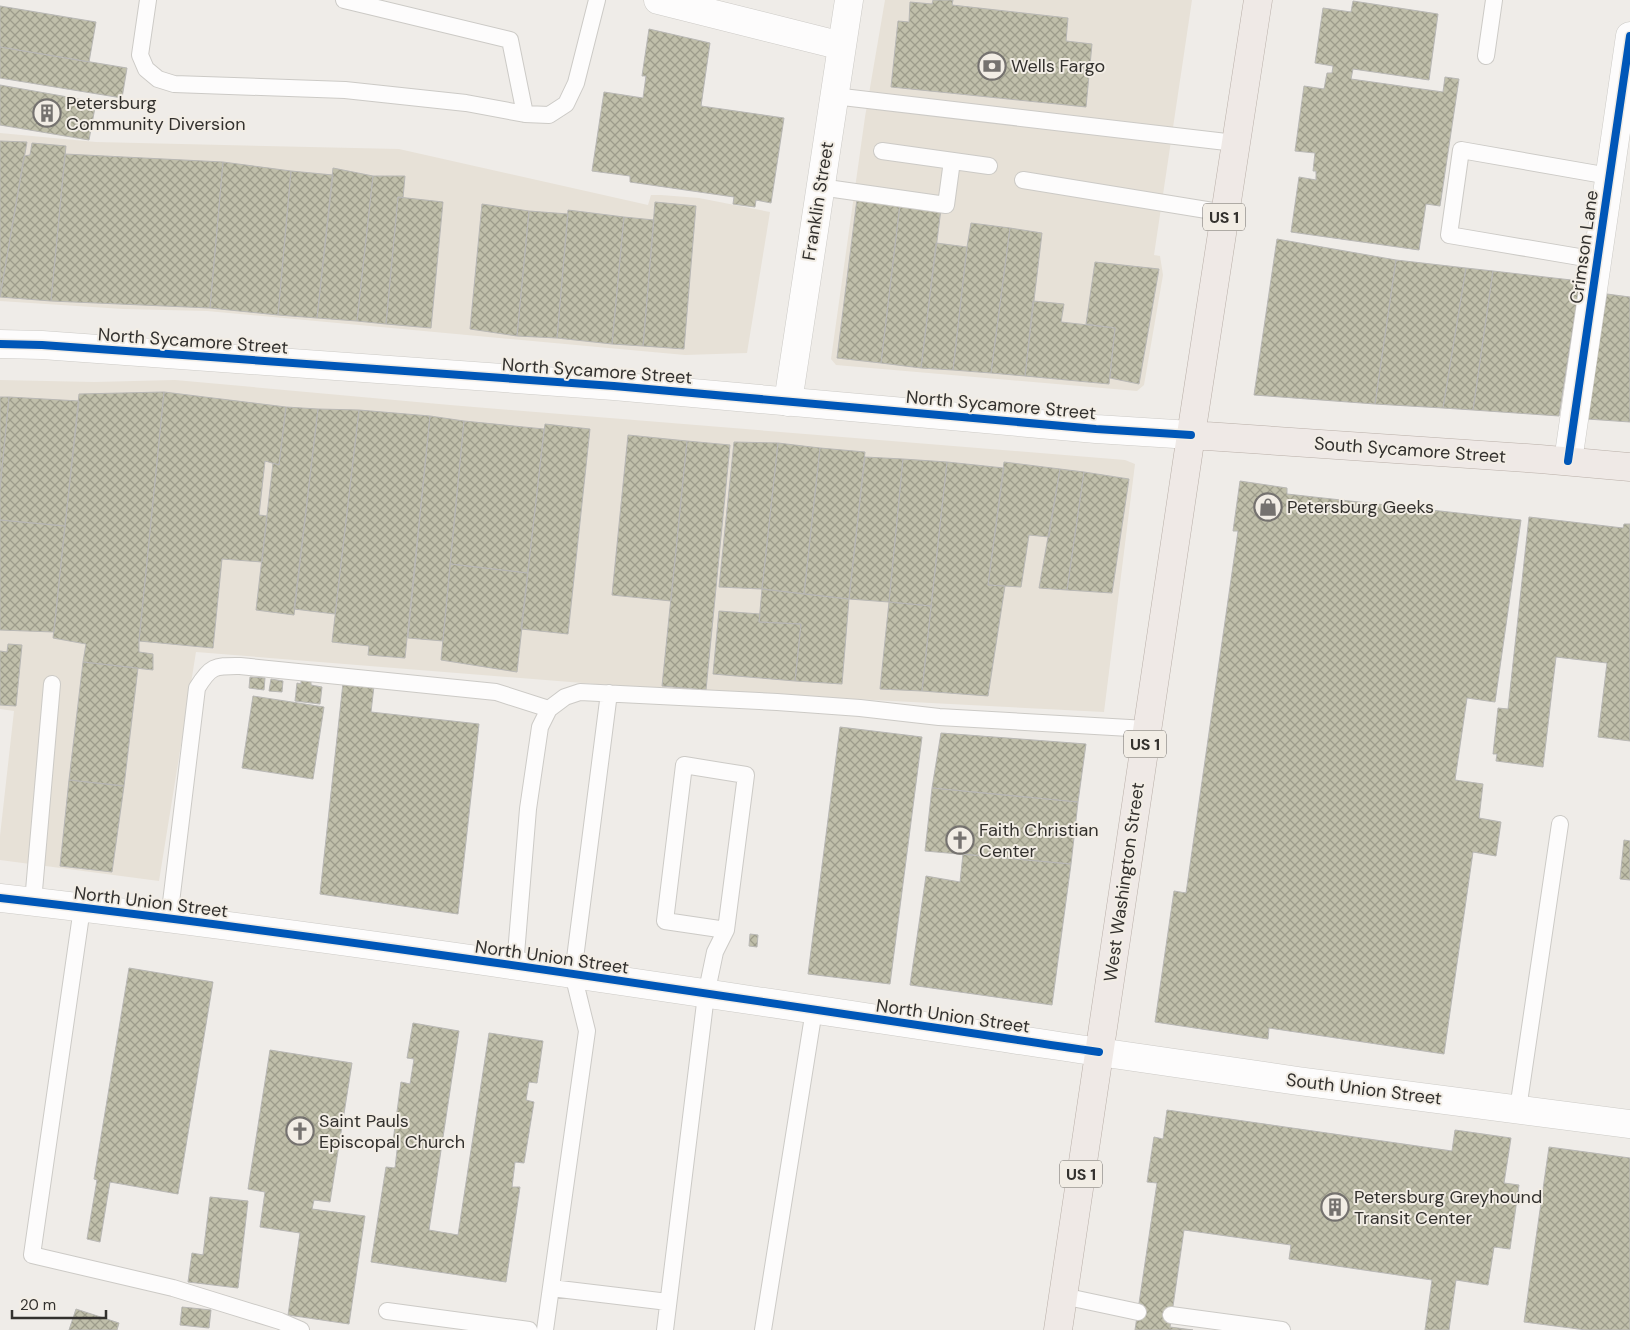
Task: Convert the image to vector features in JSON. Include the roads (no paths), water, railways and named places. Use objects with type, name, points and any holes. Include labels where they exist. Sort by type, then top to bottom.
[{"type":"main road","name":"US 1","points":[[1191,435],[1258,0]]},
{"type":"main road","name":"South Sycamore Street","points":[[1191,435],[1630,467]]},
{"type":"main road","name":"West Washington Street","points":[[1058,1330],[1191,435]]},
{"type":"street","points":[[658,0],[842,46]]},
{"type":"street","name":"Franklin Street","points":[[788,402],[849,0]]},
{"type":"street","name":"Crimson Lane","points":[[1568,461],[1630,36]]},
{"type":"street","name":"North Sycamore Street","points":[[0,344],[614,386],[1096,429],[1191,435]]},
{"type":"street","name":"North Union Street","points":[[0,898],[573,974],[1099,1052]]},
{"type":"street","name":"South Union Street","points":[[1099,1052],[1298,1082],[1630,1124]]},
{"type":"lane","points":[[148,0],[140,54],[146,69],[158,79],[174,84],[345,90],[466,103],[525,114],[549,114],[566,104],[576,83],[597,0]]},
{"type":"lane","points":[[344,0],[510,40],[525,114]]},
{"type":"lane","points":[[1486,56],[1494,0]]},
{"type":"lane","points":[[834,96],[1235,143]]},
{"type":"lane","points":[[1597,260],[1449,235],[1461,150],[1610,176]]},
{"type":"lane","points":[[882,151],[989,166]]},
{"type":"lane","points":[[820,187],[946,205],[952,161]]},
{"type":"lane","points":[[1023,180],[1225,213]]},
{"type":"lane","points":[[169,919],[198,688],[206,673],[218,666],[240,666],[496,692],[549,709]]},
{"type":"lane","points":[[33,902],[52,684]]},
{"type":"lane","points":[[515,966],[528,809],[540,727],[549,709],[565,697],[580,692],[777,702],[939,716],[1147,729]]},
{"type":"lane","points":[[545,1330],[587,1031],[573,974],[609,693]]},
{"type":"lane","points":[[664,1330],[706,995],[715,952],[726,930],[746,775],[684,765],[665,921],[726,930]]},
{"type":"lane","points":[[1518,1109],[1560,824]]},
{"type":"lane","points":[[82,908],[32,1255],[172,1288],[280,1321],[301,1330]]},
{"type":"lane","points":[[763,1330],[814,1010]]},
{"type":"lane","points":[[551,1288],[668,1302]]},
{"type":"lane","points":[[1063,1296],[1138,1312]]},
{"type":"lane","points":[[387,1311],[529,1330]]},
{"type":"lane","points":[[1171,1315],[1282,1330]]},
{"type":"place","name":"Wells Fargo","points":[[992,66]]},
{"type":"place","name":"Petersburg Community Diversion","points":[[47,113]]},
{"type":"place","name":"Petersburg Geeks","points":[[1268,507]]},
{"type":"place","name":"Faith Christian Center","points":[[960,840]]},
{"type":"place","name":"Saint Pauls Episcopal Church","points":[[300,1131]]},
{"type":"place","name":"Petersburg Greyhound Transit Center","points":[[1335,1207]]}]
